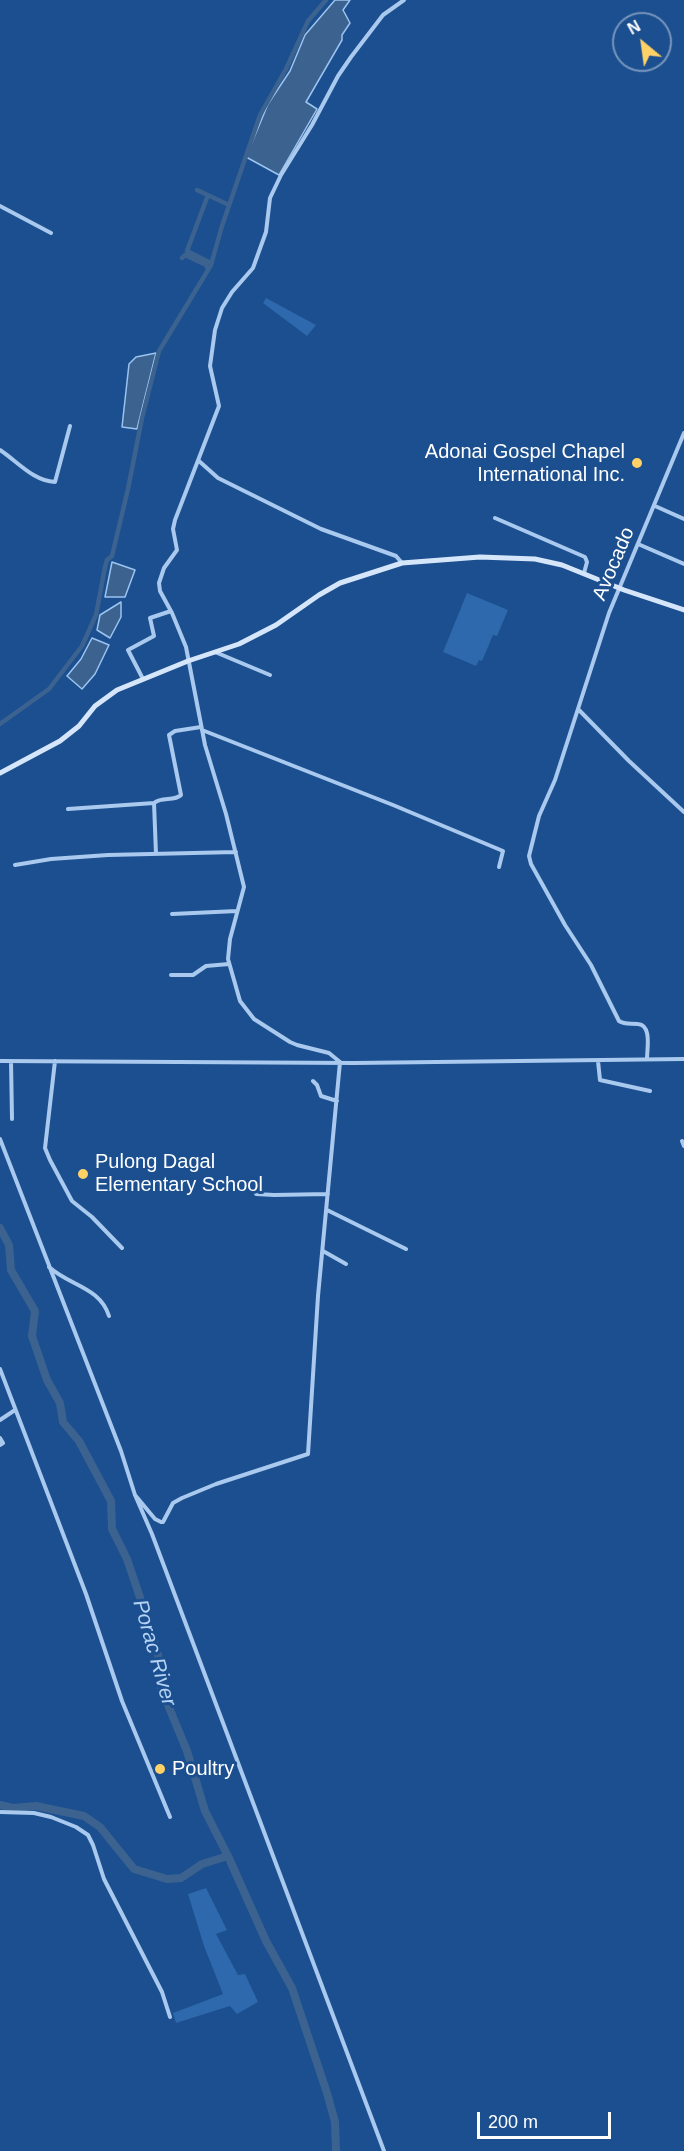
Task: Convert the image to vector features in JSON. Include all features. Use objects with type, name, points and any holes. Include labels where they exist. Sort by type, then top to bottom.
[{"type":"street","points":[[340,1062],[329,1053],[297,1046],[254,1019],[240,1001],[228,959],[230,939],[244,887],[202,728],[181,632],[160,591],[159,583],[164,568],[177,550],[173,529],[175,520],[219,406],[210,366],[215,330],[222,308],[232,292],[253,268],[266,232],[270,198],[338,76],[383,15],[404,0]]},
{"type":"street","points":[[0,206],[51,234]]},
{"type":"street","points":[[0,450],[17,461],[23,468],[47,482],[55,482],[70,426]]},
{"type":"street","name":"Avocado","points":[[647,1059],[646,1027],[641,1024],[623,1024],[619,1021],[591,966],[565,925],[529,858],[539,816],[555,780],[619,588],[684,434]]},
{"type":"street","points":[[199,461],[218,478],[321,529],[396,556],[402,563]]},
{"type":"street","points":[[655,506],[684,519]]},
{"type":"street","points":[[495,518],[585,558],[587,562],[584,573]]},
{"type":"street","points":[[638,544],[684,564]]},
{"type":"street","points":[[0,773],[60,741],[79,726],[95,706],[117,690],[188,661],[239,644],[276,625],[319,595],[340,584],[402,563],[508,556],[535,559],[562,565],[619,588],[684,610]]},
{"type":"street","points":[[143,679],[128,650],[154,636],[150,618],[171,611]]},
{"type":"street","points":[[215,652],[270,675]]},
{"type":"street","points":[[578,709],[684,812]]},
{"type":"street","points":[[68,809],[154,803],[159,799],[178,798],[181,795],[169,735],[175,731],[202,728],[503,851],[499,867]]},
{"type":"street","points":[[154,803],[156,854]]},
{"type":"street","points":[[15,865],[59,858],[236,852]]},
{"type":"street","points":[[172,914],[237,911]]},
{"type":"street","points":[[171,975],[193,975],[204,967],[229,964]]},
{"type":"street","points":[[0,1061],[340,1062],[684,1059]]},
{"type":"street","points":[[11,1061],[12,1119]]},
{"type":"street","points":[[56,1061],[45,1148],[72,1201],[92,1217],[122,1248]]},
{"type":"street","points":[[598,1061],[600,1080],[650,1091]]},
{"type":"street","points":[[135,1495],[155,1519],[163,1522],[173,1503],[182,1498],[216,1484],[308,1454],[340,1062]]},
{"type":"street","points":[[313,1081],[321,1096],[337,1101]]},
{"type":"street","points":[[0,1139],[121,1452],[135,1495],[152,1534],[384,2151]]},
{"type":"street","points":[[682,1141],[684,1146]]},
{"type":"street","points":[[256,1194],[328,1194]]},
{"type":"street","points":[[327,1210],[406,1249]]},
{"type":"street","points":[[323,1251],[346,1264]]},
{"type":"street","points":[[49,1266],[61,1277],[88,1289],[97,1296],[106,1307],[109,1316]]},
{"type":"street","points":[[0,1369],[68,1547],[122,1701],[170,1817]]},
{"type":"street","points":[[0,1420],[15,1410]]},
{"type":"street","points":[[0,1438],[3,1443],[0,1445]]},
{"type":"street","points":[[0,1812],[34,1813],[51,1817],[76,1827],[88,1835],[104,1879],[162,1992],[170,2016]]},
{"type":"shaded area","points":[[335,0],[350,0],[343,10],[350,23],[306,102],[317,109],[279,175],[246,157],[268,104],[290,71],[305,35]]},
{"type":"shaded area","points":[[266,298],[316,325],[307,336],[263,303]]},
{"type":"shaded area","points":[[156,353],[137,429],[122,427],[129,364],[136,357]]},
{"type":"shaded area","points":[[112,562],[135,570],[125,597],[105,597]]},
{"type":"shaded area","points":[[467,593],[508,610],[497,636],[493,635],[482,661],[479,660],[476,666],[443,652]]},
{"type":"shaded area","points":[[121,602],[121,617],[110,638],[97,630],[100,615]]},
{"type":"shaded area","points":[[92,638],[109,645],[95,674],[82,689],[67,676],[81,659]]},
{"type":"shaded area","points":[[206,1888],[227,1930],[216,1934],[238,1975],[245,1974],[258,2002],[237,2014],[230,2006],[176,2023],[173,2013],[223,1994],[204,1946],[188,1894]]},
{"type":"waterway","points":[[0,724],[49,689],[82,646],[96,615],[105,567],[107,560],[112,556],[159,351],[211,265],[260,115],[286,69],[308,21],[326,0]]},
{"type":"waterway","points":[[197,190],[229,205]]},
{"type":"waterway","points":[[208,195],[187,251],[211,263]]},
{"type":"waterway","points":[[182,258],[185,255],[206,265],[208,269]]},
{"type":"waterway","name":"Porac River","points":[[0,1228],[9,1245],[11,1270],[35,1311],[32,1336],[47,1380],[60,1403],[63,1422],[79,1441],[111,1501],[112,1529],[127,1559],[150,1627],[159,1659],[161,1688],[187,1751],[205,1811],[266,1941],[292,1988],[335,2122],[336,2151]]},
{"type":"waterway","points":[[0,1805],[13,1808],[36,1806],[84,1816],[100,1827],[134,1869],[167,1879],[181,1878],[202,1864],[228,1856]]},
{"type":"place","name":"Adonai Gospel Chapel International Inc.","points":[[637,463]]},
{"type":"place","name":"Pulong Dagal Elementary School","points":[[83,1174]]},
{"type":"place","name":"Poultry","points":[[160,1769]]}]
